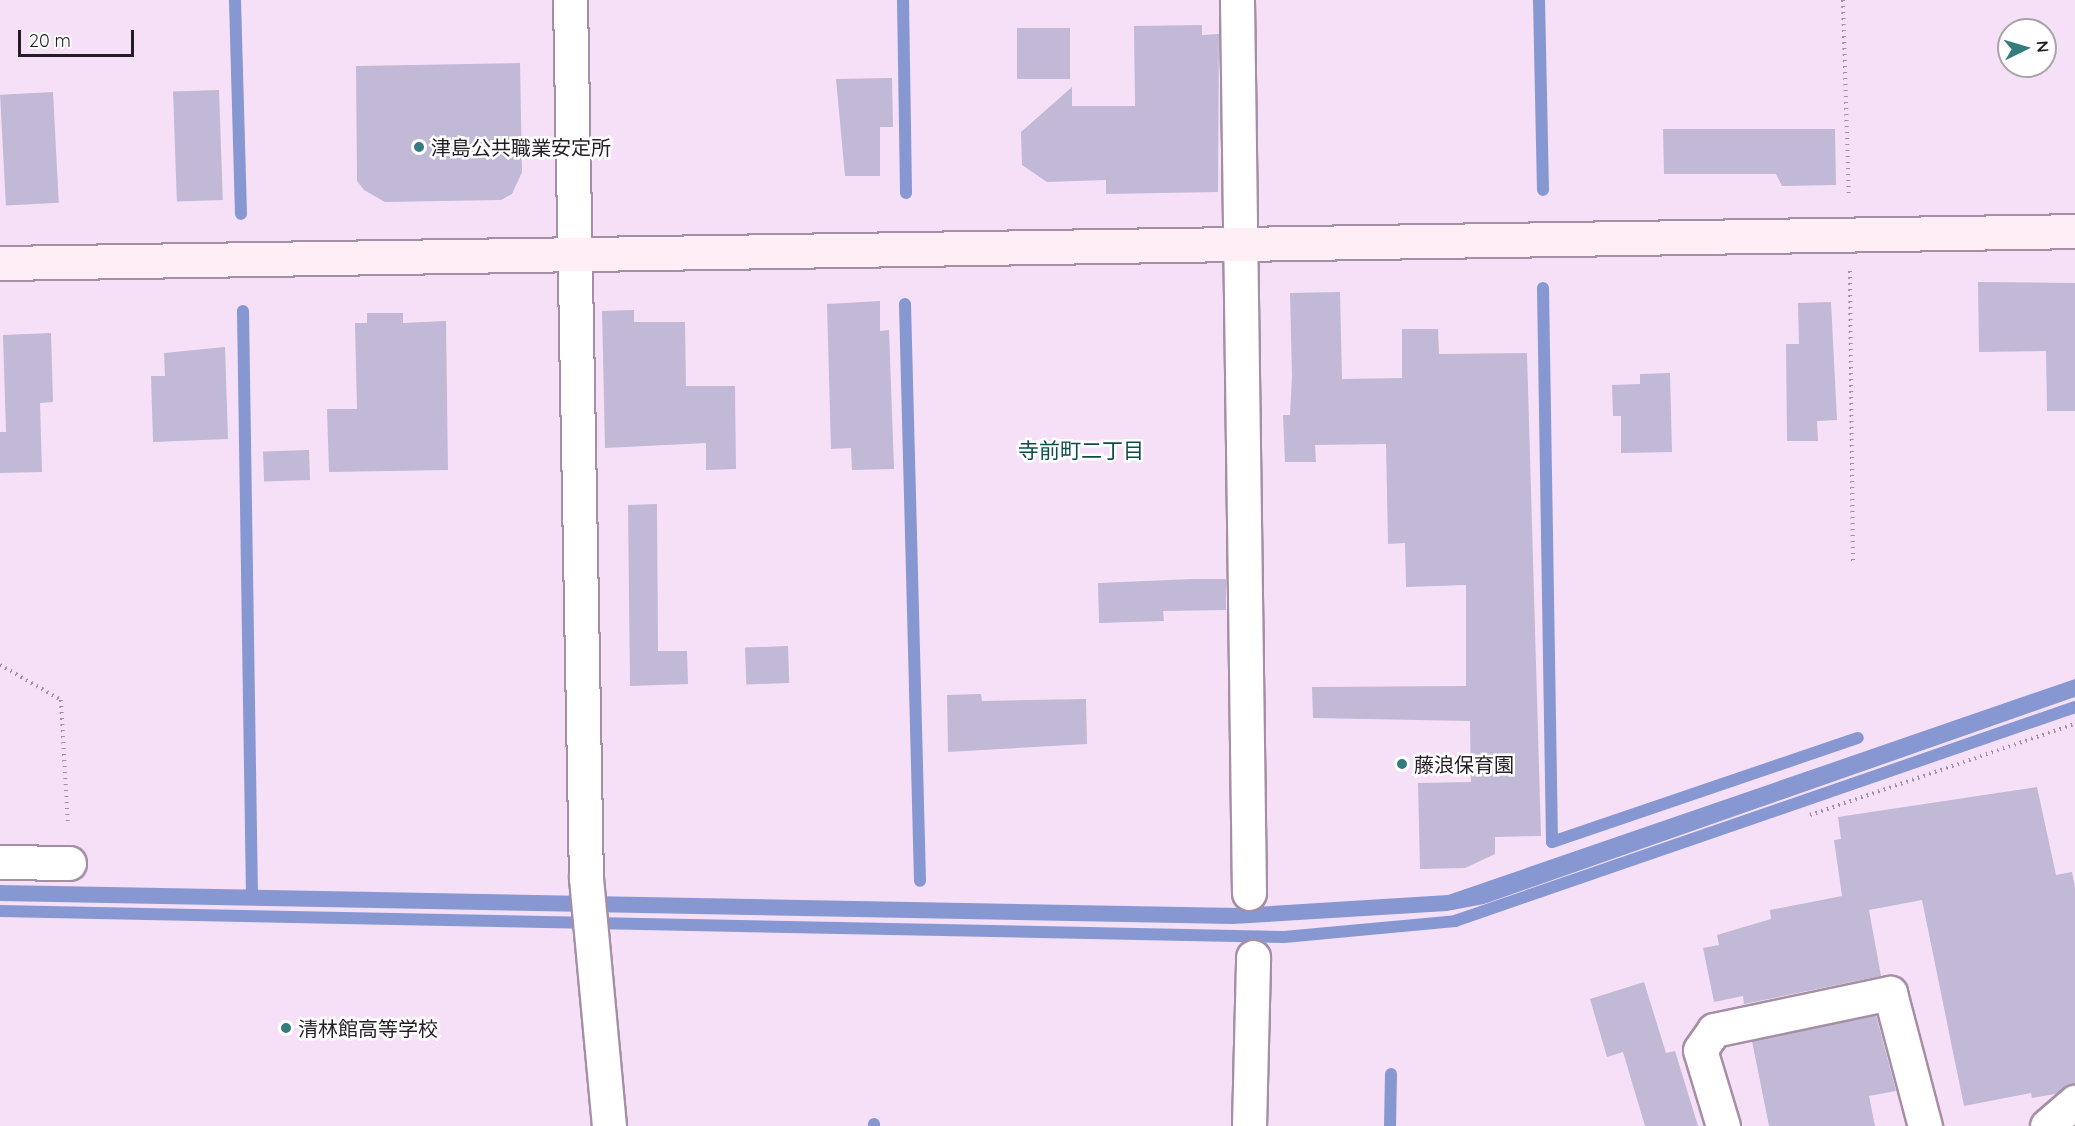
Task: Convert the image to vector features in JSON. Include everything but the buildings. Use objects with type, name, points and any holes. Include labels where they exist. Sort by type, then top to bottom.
[{"type":"street","points":[[570,0],[586,878],[590,942],[609,1126]]},
{"type":"street","points":[[1237,0],[1249,893]]},
{"type":"street","points":[[0,263],[575,257],[1240,241],[1850,237],[2075,231]]},
{"type":"street","points":[[0,862],[69,863]]},
{"type":"street","points":[[1250,1126],[1253,957]]},
{"type":"street","points":[[1723,1126],[1700,1050],[1714,1030],[1890,993],[1925,1126]]},
{"type":"street","points":[[2047,1126],[2075,1102]]},
{"type":"path","points":[[1843,0],[1850,237],[1853,564]]},
{"type":"path","points":[[0,665],[61,700],[69,863]]},
{"type":"path","points":[[1810,815],[2075,724]]},
{"type":"water","points":[[2075,679],[2075,697],[1484,904],[1447,911],[1233,924],[0,901],[0,885],[1238,908],[1448,895]]},
{"type":"waterway","points":[[235,0],[241,214]]},
{"type":"waterway","points":[[903,0],[906,193]]},
{"type":"waterway","points":[[1539,0],[1543,190]]},
{"type":"waterway","points":[[1543,288],[1552,842],[1858,738]]},
{"type":"waterway","points":[[905,304],[920,881]]},
{"type":"waterway","points":[[243,311],[252,898]]},
{"type":"waterway","points":[[0,911],[1284,937],[1455,921],[2075,707]]},
{"type":"waterway","points":[[1390,1126],[1391,1074]]},
{"type":"place","name":"津島公共職業安定所","points":[[419,147]]},
{"type":"place","name":"藤浪保育園","points":[[1402,764]]},
{"type":"place","name":"清林館高等学校","points":[[286,1028]]},
{"type":"district","name":"寺前町二丁目","points":[[1081,450]]}]
